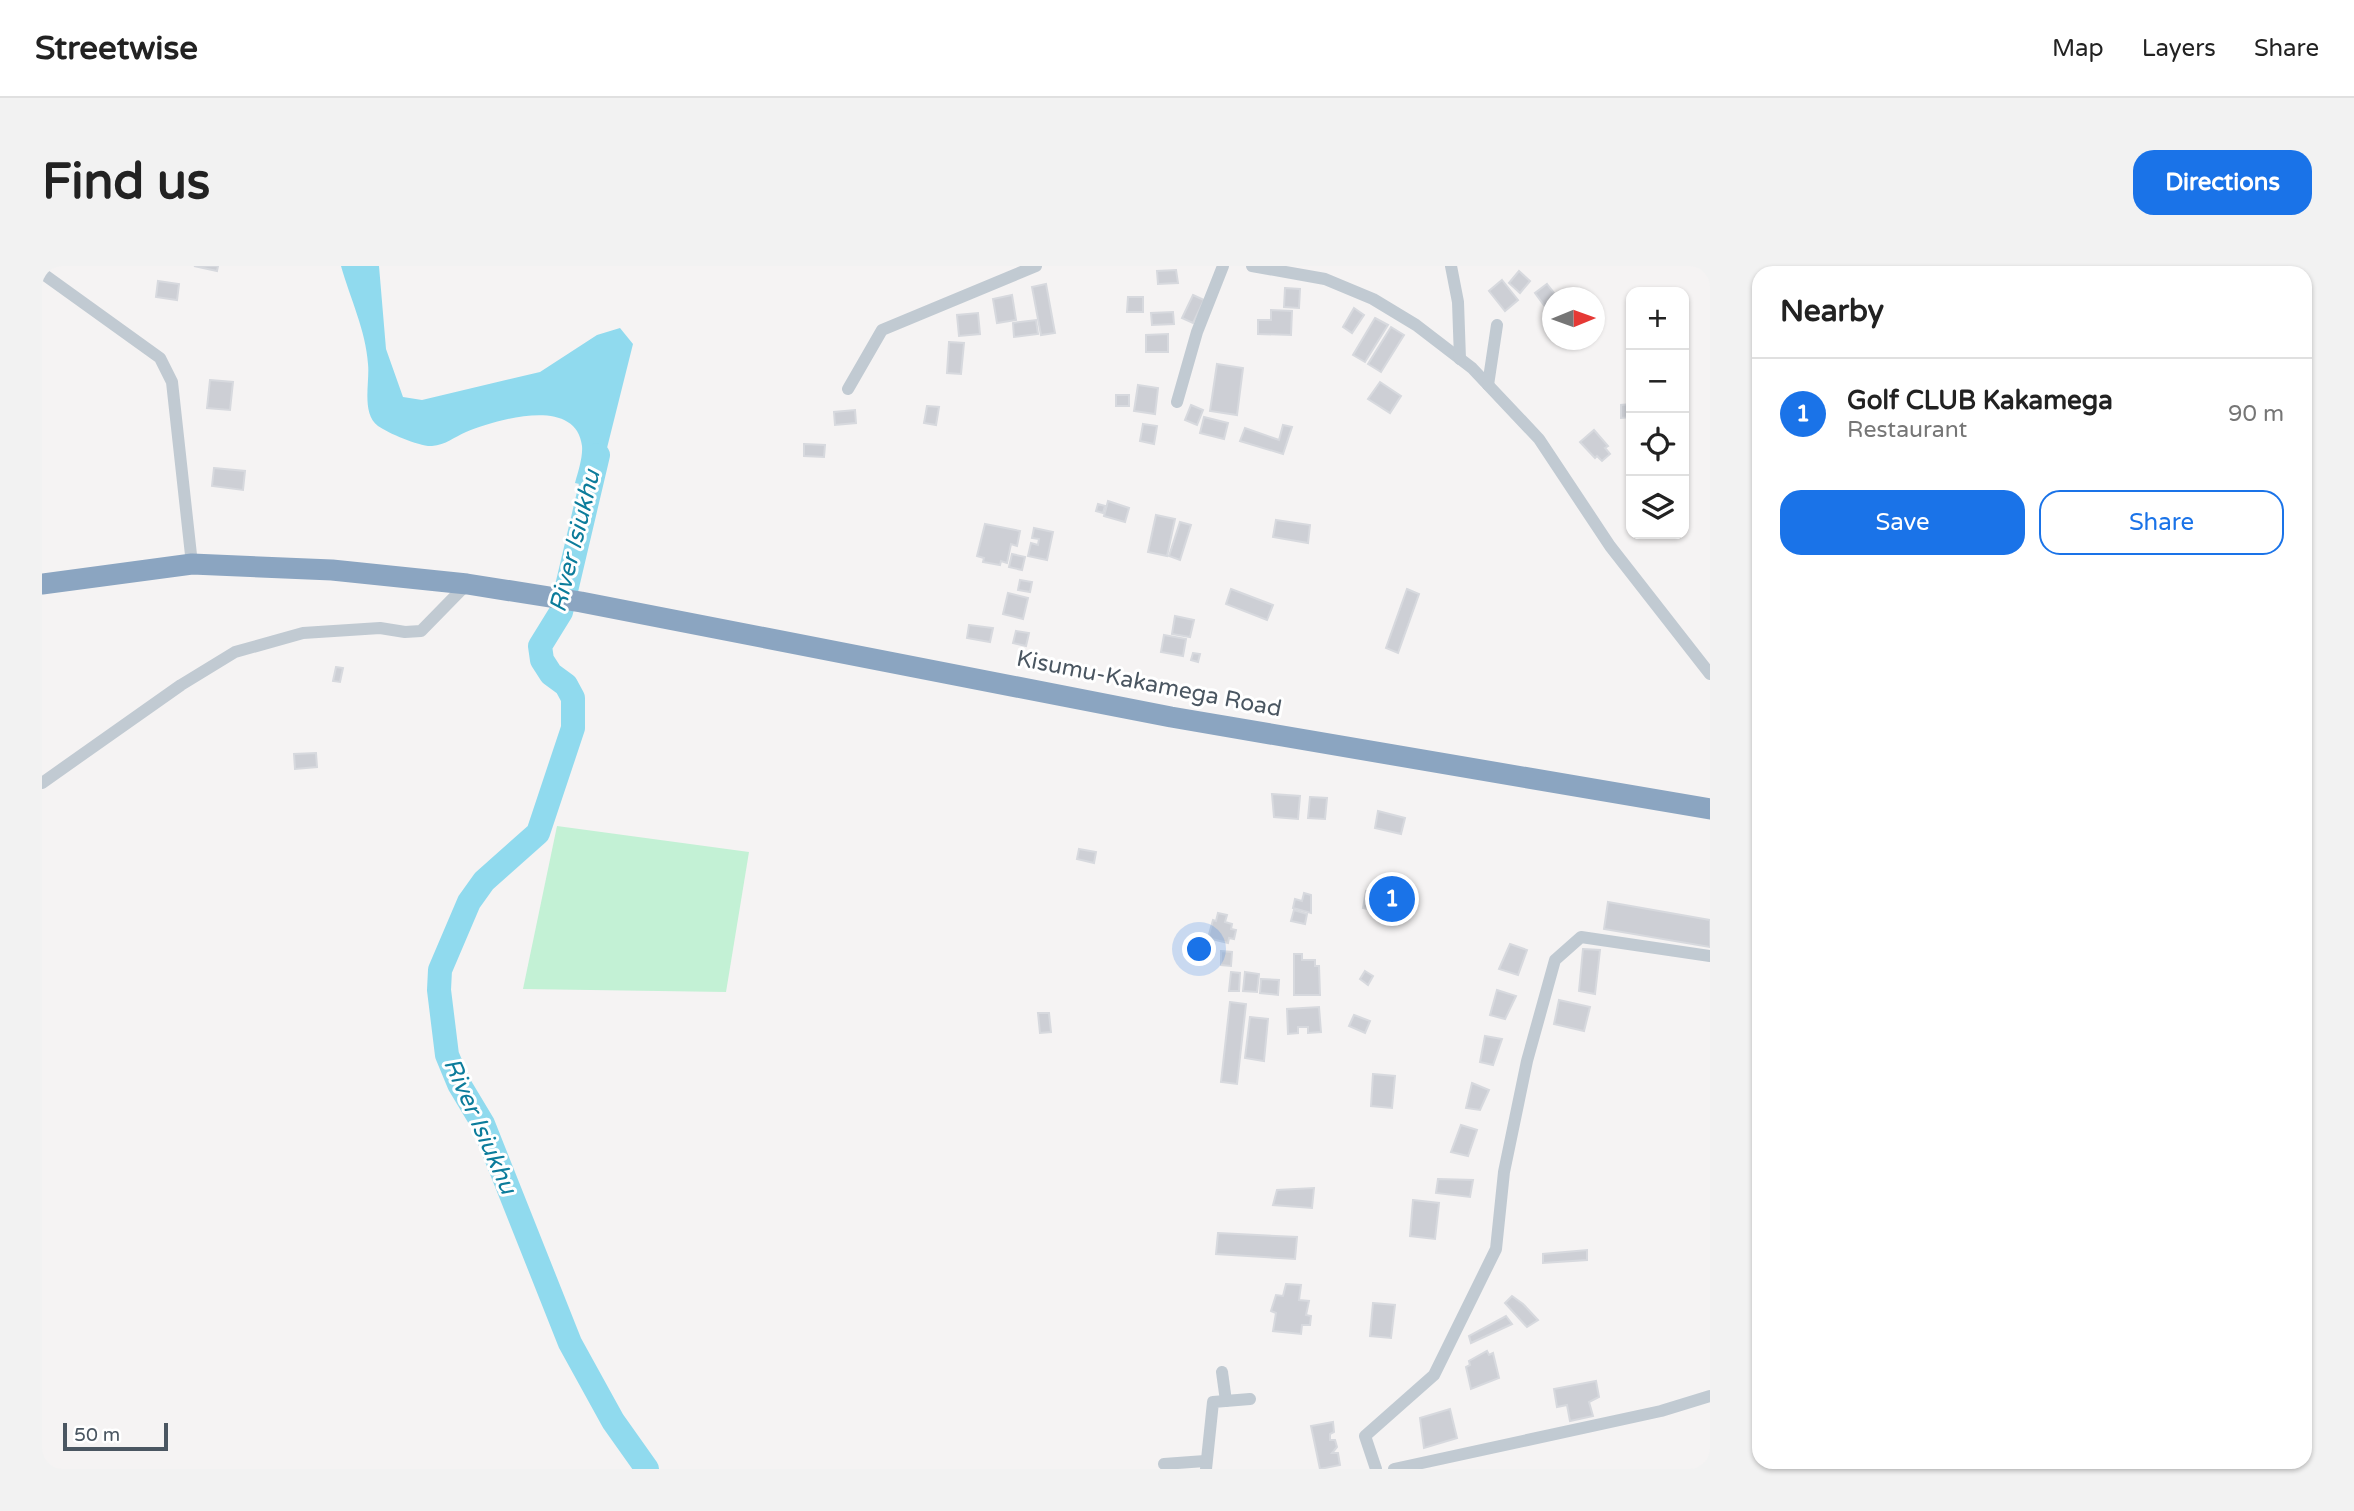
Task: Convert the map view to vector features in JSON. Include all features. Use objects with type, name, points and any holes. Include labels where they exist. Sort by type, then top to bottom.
[{"type":"highway","name":"Kisumu-Kakamega Road","points":[[42,584],[192,564],[332,570],[467,584],[580,601],[1171,717],[1710,809]]},
{"type":"street","points":[[848,389],[882,330],[1036,266]]},
{"type":"street","points":[[1177,402],[1197,332],[1223,266]]},
{"type":"street","points":[[1252,266],[1326,272],[1416,326],[1461,359],[1539,439],[1610,546],[1710,674]]},
{"type":"street","points":[[1451,266],[1458,302],[1461,359]]},
{"type":"street","points":[[42,274],[160,358],[172,382],[192,564]]},
{"type":"street","points":[[1488,385],[1497,325]]},
{"type":"street","points":[[42,783],[181,685],[235,652],[303,633],[380,628],[405,632],[421,631],[467,584]]},
{"type":"street","points":[[1376,1469],[1365,1436],[1434,1375],[1496,1248],[1509,1147],[1527,1061],[1555,960],[1581,937],[1710,956]]},
{"type":"street","points":[[1222,1372],[1226,1401]]},
{"type":"street","points":[[1394,1469],[1661,1410],[1710,1396]]},
{"type":"street","points":[[1164,1464],[1205,1465],[1213,1402],[1250,1399]]},
{"type":"green space","points":[[557,826],[749,852],[726,992],[523,989]]},
{"type":"water","points":[[341,266],[379,266],[386,349],[403,397],[422,400],[540,372],[597,335],[620,328],[633,344],[597,488],[575,483],[582,450],[577,430],[566,421],[551,416],[533,415],[496,422],[432,446],[404,439],[378,426],[368,405],[368,364],[364,339]]},
{"type":"building","points":[[194,266],[218,266],[217,271]]},
{"type":"building","points":[[1176,270],[1178,283],[1158,284],[1157,271]]},
{"type":"building","points":[[1519,271],[1530,281],[1520,293],[1509,283]]},
{"type":"building","points":[[1502,280],[1518,300],[1505,311],[1489,291]]},
{"type":"building","points":[[158,281],[179,284],[177,300],[156,297]]},
{"type":"building","points":[[1046,284],[1055,333],[1041,335],[1032,287]]},
{"type":"building","points":[[1285,288],[1300,289],[1299,308],[1284,307]]},
{"type":"building","points":[[1542,288],[1542,303],[1535,293]]},
{"type":"building","points":[[1012,295],[1016,320],[997,323],[993,299]]},
{"type":"building","points":[[1193,295],[1204,300],[1193,323],[1182,318]]},
{"type":"building","points":[[1128,297],[1143,297],[1143,312],[1127,312]]},
{"type":"building","points":[[1354,308],[1364,315],[1352,333],[1343,327]]},
{"type":"building","points":[[1271,310],[1292,311],[1291,335],[1258,334],[1258,320],[1271,320]]},
{"type":"building","points":[[1173,312],[1174,324],[1152,325],[1151,313]]},
{"type":"building","points":[[978,313],[980,334],[959,336],[957,315]]},
{"type":"building","points":[[1375,318],[1388,325],[1365,362],[1353,355]]},
{"type":"building","points":[[1036,320],[1038,334],[1014,337],[1013,323]]},
{"type":"building","points":[[1391,327],[1404,335],[1381,372],[1368,364]]},
{"type":"building","points":[[1168,334],[1168,352],[1146,352],[1146,335]]},
{"type":"building","points":[[949,342],[964,343],[961,374],[947,373]]},
{"type":"building","points":[[1217,364],[1243,368],[1237,415],[1210,411]]},
{"type":"building","points":[[210,380],[233,382],[230,410],[207,408]]},
{"type":"building","points":[[1380,382],[1401,396],[1390,413],[1368,399]]},
{"type":"building","points":[[1138,385],[1158,388],[1155,414],[1134,411]]},
{"type":"building","points":[[1116,395],[1129,395],[1129,406],[1116,406]]},
{"type":"building","points":[[1626,404],[1626,418],[1621,418],[1621,405]]},
{"type":"building","points":[[1191,405],[1203,410],[1197,425],[1185,420]]},
{"type":"building","points":[[927,406],[939,407],[936,425],[924,423]]},
{"type":"building","points":[[855,410],[856,423],[835,425],[834,412]]},
{"type":"building","points":[[1204,417],[1228,423],[1224,439],[1200,433]]},
{"type":"building","points":[[1143,424],[1157,426],[1154,444],[1140,441]]},
{"type":"building","points":[[1283,425],[1292,427],[1283,454],[1240,441],[1245,428],[1279,440]]},
{"type":"building","points":[[1594,430],[1608,446],[1605,448],[1610,454],[1602,461],[1597,456],[1595,458],[1580,442]]},
{"type":"building","points":[[804,444],[825,445],[824,457],[804,456]]},
{"type":"building","points":[[214,468],[245,471],[243,490],[212,486]]},
{"type":"building","points":[[1108,501],[1129,508],[1125,522],[1104,516]]},
{"type":"building","points":[[1098,504],[1105,506],[1103,513],[1096,511]]},
{"type":"building","points":[[1156,515],[1175,519],[1167,556],[1148,552]]},
{"type":"building","points":[[1276,520],[1310,525],[1308,543],[1273,537]]},
{"type":"building","points":[[1180,522],[1191,525],[1180,560],[1169,556]]},
{"type":"building","points":[[985,524],[1020,531],[1017,546],[1011,544],[1007,563],[1001,561],[1000,565],[983,562],[984,558],[977,556]]},
{"type":"building","points":[[1034,528],[1053,532],[1047,560],[1028,556],[1031,543],[1038,545],[1039,539],[1032,538]]},
{"type":"building","points":[[1012,554],[1025,557],[1022,570],[1009,567]]},
{"type":"building","points":[[1020,580],[1032,582],[1030,592],[1018,590]]},
{"type":"building","points":[[1231,589],[1273,605],[1267,620],[1226,604]]},
{"type":"building","points":[[1407,589],[1419,594],[1398,653],[1386,648]]},
{"type":"building","points":[[1008,593],[1028,598],[1023,619],[1003,614]]},
{"type":"building","points":[[1175,616],[1194,620],[1190,637],[1172,634]]},
{"type":"building","points":[[969,625],[993,628],[990,642],[967,638]]},
{"type":"building","points":[[1016,631],[1029,633],[1026,646],[1013,643]]},
{"type":"building","points":[[1164,635],[1186,639],[1183,656],[1161,652]]},
{"type":"building","points":[[1193,653],[1200,654],[1198,662],[1191,660]]},
{"type":"building","points":[[336,667],[343,668],[340,682],[333,681]]},
{"type":"building","points":[[316,753],[317,767],[295,769],[294,754]]},
{"type":"building","points":[[1272,794],[1300,796],[1298,819],[1274,817]]},
{"type":"building","points":[[1310,797],[1327,798],[1325,819],[1308,818]]},
{"type":"building","points":[[1378,811],[1405,818],[1401,834],[1375,828]]},
{"type":"building","points":[[1079,849],[1096,852],[1094,863],[1077,859]]},
{"type":"building","points":[[1366,891],[1392,896],[1389,914],[1363,908]]},
{"type":"building","points":[[1304,893],[1311,895],[1311,913],[1293,908],[1295,899],[1302,901]]},
{"type":"building","points":[[1608,902],[1710,920],[1710,947],[1604,929]]},
{"type":"building","points":[[1294,910],[1307,914],[1305,924],[1291,921]]},
{"type":"building","points":[[1218,913],[1227,915],[1225,922],[1232,924],[1231,929],[1236,930],[1234,939],[1229,938],[1228,943],[1208,938]]},
{"type":"building","points":[[1510,944],[1527,950],[1518,975],[1499,969]]},
{"type":"building","points":[[1583,949],[1600,950],[1595,994],[1579,991]]},
{"type":"building","points":[[1221,951],[1232,952],[1231,966],[1221,965]]},
{"type":"building","points":[[1294,954],[1302,954],[1302,960],[1315,960],[1315,966],[1319,966],[1320,995],[1294,995]]},
{"type":"building","points":[[1365,971],[1373,976],[1368,985],[1360,979]]},
{"type":"building","points":[[1231,972],[1240,973],[1239,991],[1229,991]]},
{"type":"building","points":[[1245,972],[1259,974],[1257,992],[1243,991]]},
{"type":"building","points":[[1261,979],[1279,980],[1278,995],[1260,993]]},
{"type":"building","points":[[1497,990],[1516,996],[1505,1019],[1490,1015]]},
{"type":"building","points":[[1559,1000],[1590,1007],[1584,1031],[1554,1024]]},
{"type":"building","points":[[1230,1002],[1246,1004],[1237,1084],[1221,1082]]},
{"type":"building","points":[[1319,1007],[1321,1032],[1308,1033],[1308,1027],[1298,1027],[1298,1033],[1288,1034],[1287,1009]]},
{"type":"building","points":[[1038,1013],[1049,1013],[1051,1032],[1040,1033]]},
{"type":"building","points":[[1354,1015],[1370,1021],[1365,1033],[1349,1026]]},
{"type":"building","points":[[1250,1017],[1268,1019],[1264,1061],[1245,1058]]},
{"type":"building","points":[[1485,1036],[1502,1039],[1493,1065],[1480,1062]]},
{"type":"building","points":[[1373,1074],[1395,1076],[1392,1108],[1371,1106]]},
{"type":"building","points":[[1472,1083],[1489,1090],[1480,1110],[1466,1108]]},
{"type":"building","points":[[1461,1125],[1477,1130],[1468,1156],[1451,1152]]},
{"type":"building","points":[[1438,1179],[1473,1180],[1470,1197],[1436,1193]]},
{"type":"building","points":[[1314,1188],[1312,1208],[1273,1205],[1277,1190]]},
{"type":"building","points":[[1413,1200],[1439,1203],[1435,1239],[1410,1236]]},
{"type":"building","points":[[1218,1233],[1297,1237],[1295,1259],[1216,1254]]},
{"type":"building","points":[[1587,1250],[1587,1260],[1543,1263],[1543,1254]]},
{"type":"building","points":[[1286,1284],[1301,1285],[1299,1300],[1309,1301],[1306,1315],[1311,1316],[1310,1325],[1302,1325],[1301,1334],[1273,1331],[1276,1313],[1271,1311],[1276,1295],[1283,1296]]},
{"type":"building","points":[[1512,1296],[1538,1320],[1527,1327],[1505,1303]]},
{"type":"building","points":[[1373,1303],[1395,1305],[1391,1338],[1370,1336]]},
{"type":"building","points":[[1506,1316],[1512,1324],[1471,1343],[1469,1336]]},
{"type":"building","points":[[1487,1351],[1489,1355],[1493,1353],[1499,1378],[1471,1389],[1466,1367],[1470,1365],[1469,1361]]},
{"type":"building","points":[[1596,1381],[1599,1397],[1589,1402],[1593,1416],[1570,1421],[1567,1405],[1557,1407],[1554,1389]]},
{"type":"building","points":[[1450,1409],[1457,1438],[1424,1448],[1420,1418]]},
{"type":"building","points":[[1333,1422],[1334,1432],[1330,1434],[1330,1440],[1335,1440],[1337,1447],[1332,1453],[1338,1453],[1340,1465],[1320,1469],[1311,1426]]},
{"type":"waterway","name":"River Isiukhu","points":[[598,455],[561,612],[540,646],[542,660],[551,674],[566,685],[573,698],[573,728],[538,833],[484,881],[469,902],[440,970],[439,990],[447,1055],[459,1084],[483,1124],[570,1343],[613,1421],[647,1469]]},
{"type":"place","name":"Golf CLUB Kakamega","points":[[1392,899]]}]
